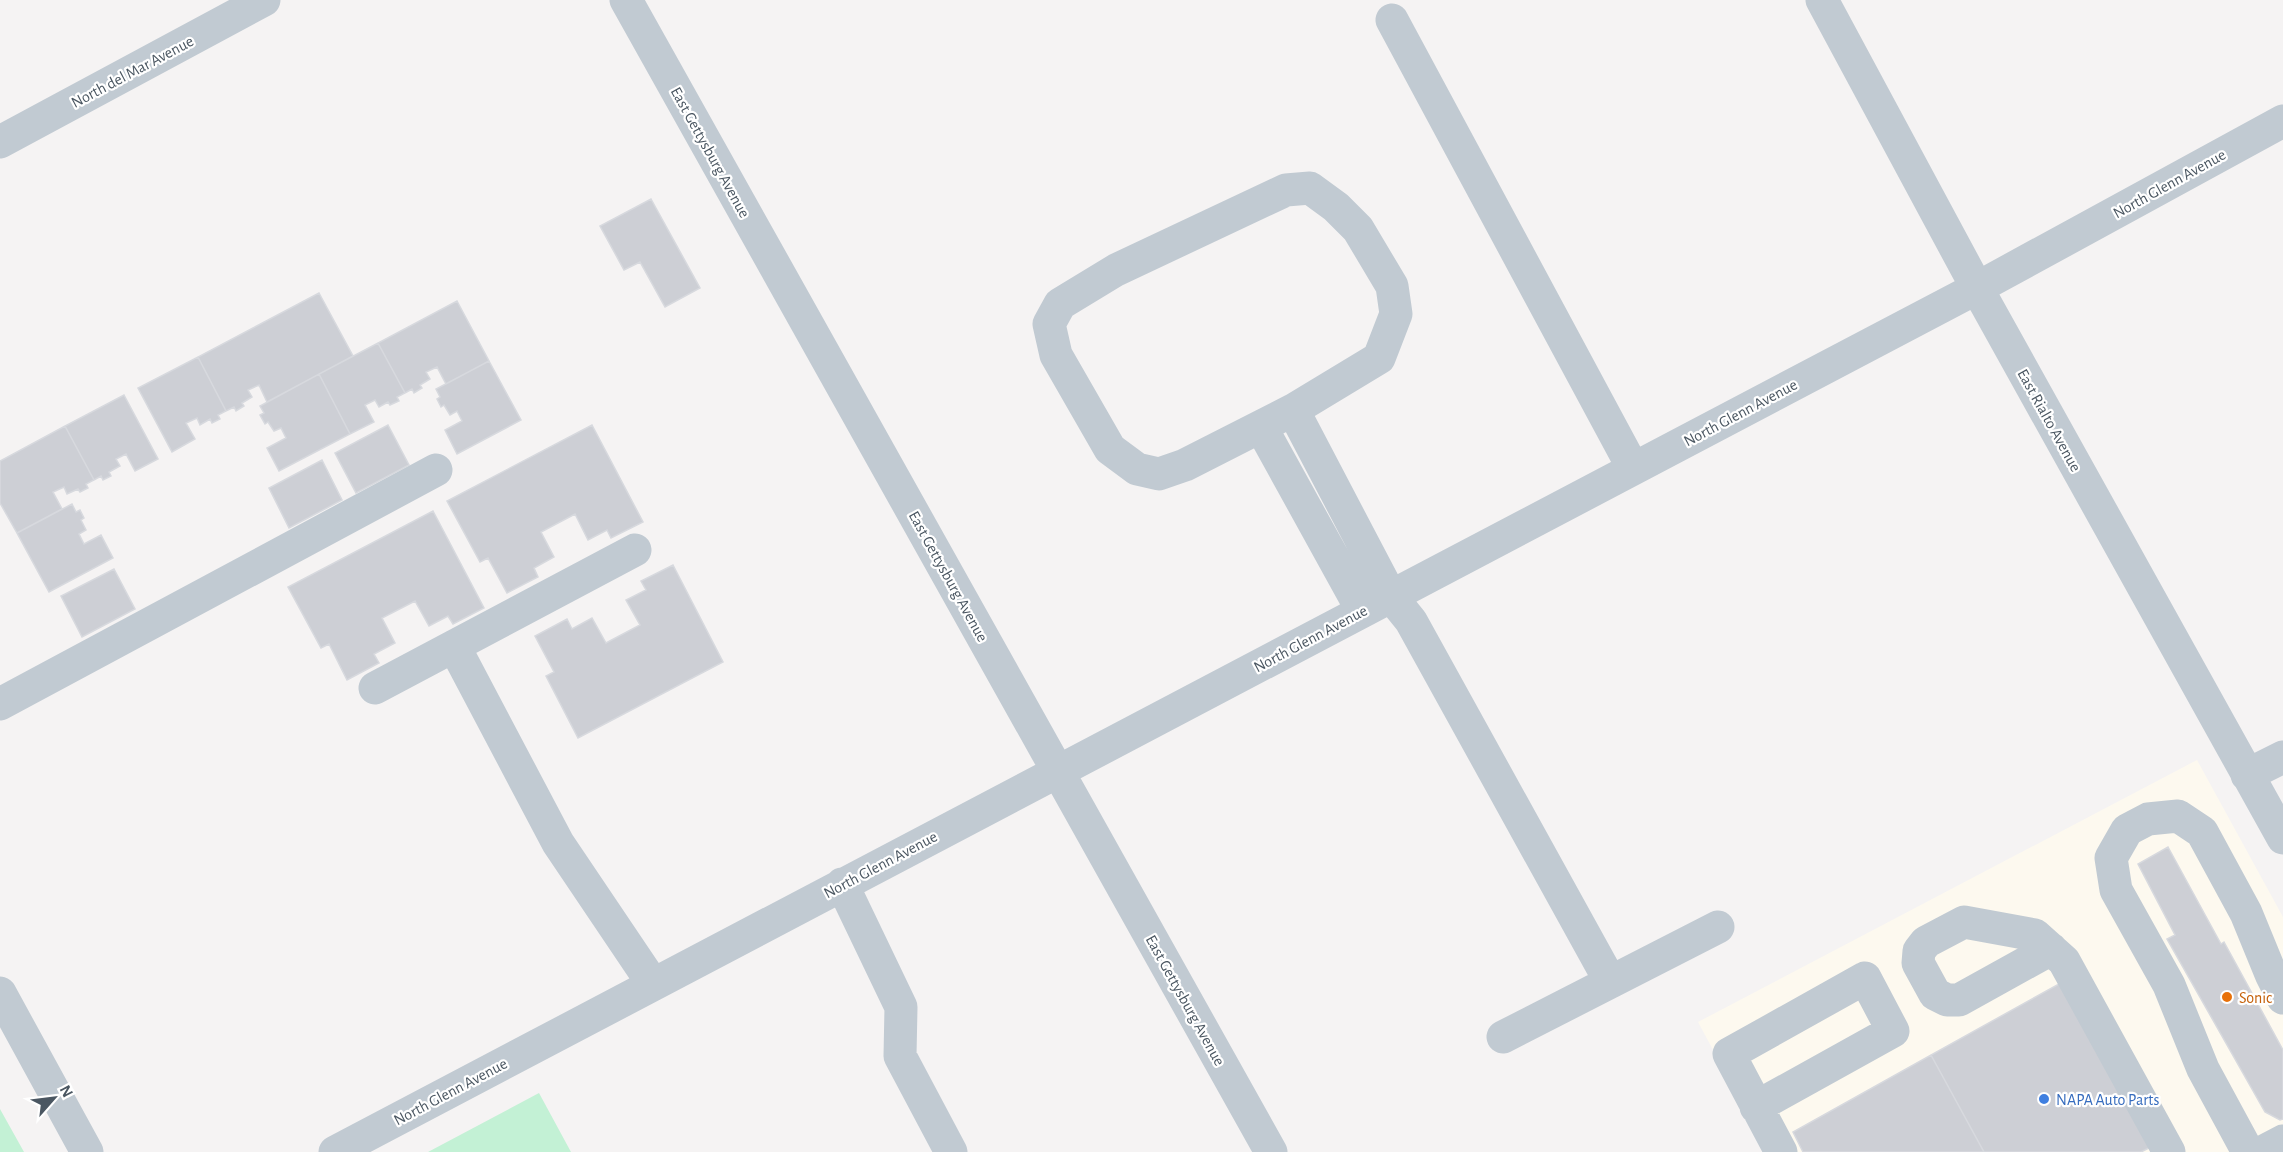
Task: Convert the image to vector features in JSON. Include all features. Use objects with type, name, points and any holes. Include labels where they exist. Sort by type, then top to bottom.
[{"type":"street","name":"North del Mar Avenue","points":[[0,142],[264,0]]},
{"type":"street","name":"East Gettysburg Avenue","points":[[626,0],[1271,1152]]},
{"type":"street","name":"East Rialto Avenue","points":[[1822,0],[1977,288],[2283,838]]},
{"type":"street","points":[[1392,20],[1633,468]]},
{"type":"street","name":"North Glenn Avenue","points":[[335,1152],[1977,288],[2283,121]]},
{"type":"street","points":[[1310,188],[1336,207],[1358,229],[1392,286],[1396,314],[1379,358],[1261,428],[1185,465],[1159,474],[1137,469],[1110,449],[1056,355],[1049,324],[1060,304],[1116,270],[1286,190],[1310,188]]},
{"type":"street","points":[[1293,410],[1390,595],[1411,621],[1610,981]]},
{"type":"street","points":[[1261,428],[1362,610]]},
{"type":"street","points":[[0,704],[436,470]]},
{"type":"street","points":[[375,688],[635,550]]},
{"type":"street","points":[[454,646],[558,843],[653,984]]},
{"type":"street","points":[[2247,775],[2283,756]]},
{"type":"street","points":[[2248,1152],[2202,1069],[2169,985],[2116,890],[2111,858],[2127,830],[2148,819],[2178,816],[2202,832],[2246,913],[2283,998]]},
{"type":"street","points":[[842,884],[901,1006],[900,1056],[951,1152]]},
{"type":"street","points":[[1503,1037],[1718,927]]},
{"type":"street","points":[[2051,949],[2064,961],[2169,1152]]},
{"type":"street","points":[[1756,1107],[1893,1031],[1865,978],[1729,1054],[1756,1107],[1781,1152]]},
{"type":"street","points":[[0,993],[87,1152]]},
{"type":"street","points":[[2262,1152],[2283,1141]]},
{"type":"shaded area","points":[[2197,760],[2283,917],[2283,1152],[1768,1152],[1698,1022]]},
{"type":"green space","points":[[539,1093],[571,1152],[428,1152]]},
{"type":"green space","points":[[0,1109],[24,1152],[0,1152]]},
{"type":"building","points":[[651,199],[700,288],[665,307],[640,262],[624,270],[600,226]]},
{"type":"building","points":[[319,293],[353,356],[267,402],[259,385],[248,390],[252,397],[242,403],[244,406],[236,411],[234,407],[226,411],[198,357]]},
{"type":"building","points":[[457,301],[489,361],[446,384],[437,367],[426,372],[430,379],[420,385],[422,388],[414,393],[412,389],[405,393],[378,343]]},
{"type":"building","points":[[378,343],[405,393],[397,397],[399,401],[390,405],[388,402],[379,407],[375,400],[365,405],[374,422],[350,434],[319,374]]},
{"type":"building","points":[[198,357],[226,411],[218,415],[220,419],[212,423],[210,419],[200,425],[197,418],[186,423],[195,439],[172,452],[138,388]]},
{"type":"building","points":[[489,361],[521,420],[457,454],[445,430],[462,421],[457,411],[450,415],[444,405],[441,407],[436,389]]},
{"type":"building","points":[[319,374],[350,434],[279,471],[267,448],[286,438],[281,428],[274,431],[268,422],[265,424],[260,415],[264,413],[260,406]]},
{"type":"building","points":[[124,395],[158,459],[135,471],[126,454],[116,459],[120,466],[109,472],[111,476],[103,480],[101,476],[94,480],[65,426]]},
{"type":"building","points":[[388,425],[409,465],[356,493],[335,453]]},
{"type":"building","points":[[592,425],[643,522],[611,538],[607,530],[588,540],[575,514],[541,532],[554,557],[534,568],[538,577],[507,593],[488,558],[480,562],[447,501]]},
{"type":"building","points":[[65,426],[94,480],[86,484],[88,488],[80,492],[78,489],[67,494],[64,487],[53,492],[62,509],[17,533],[0,503],[0,461]]},
{"type":"building","points":[[322,460],[342,500],[289,528],[269,488]]},
{"type":"building","points":[[72,504],[76,512],[80,510],[84,518],[81,520],[86,530],[79,534],[84,544],[101,535],[113,558],[49,592],[17,533]]},
{"type":"building","points":[[433,511],[484,608],[453,624],[448,616],[429,626],[415,601],[382,618],[395,643],[374,654],[379,663],[347,680],[329,644],[321,648],[288,587]]},
{"type":"building","points":[[673,565],[723,662],[578,738],[546,676],[554,672],[535,636],[567,619],[572,629],[592,618],[606,643],[640,625],[626,600],[646,590],[641,581]]},
{"type":"building","points":[[114,569],[135,609],[82,637],[61,596]]},
{"type":"building","name":"Sonic","points":[[2168,847],[2221,944],[2224,942],[2283,1050],[2283,1119],[2280,1120],[2265,1112],[2167,939],[2175,935],[2138,864]]},
{"type":"building","name":"NAPA Auto Parts","points":[[2068,979],[2157,1144],[2141,1152],[1984,1152],[1931,1055]]},
{"type":"building","points":[[1931,1055],[1984,1152],[1803,1152],[1793,1132]]},
{"type":"place","name":"Sonic","points":[[2227,997]]},
{"type":"place","name":"NAPA Auto Parts","points":[[2044,1099]]}]
